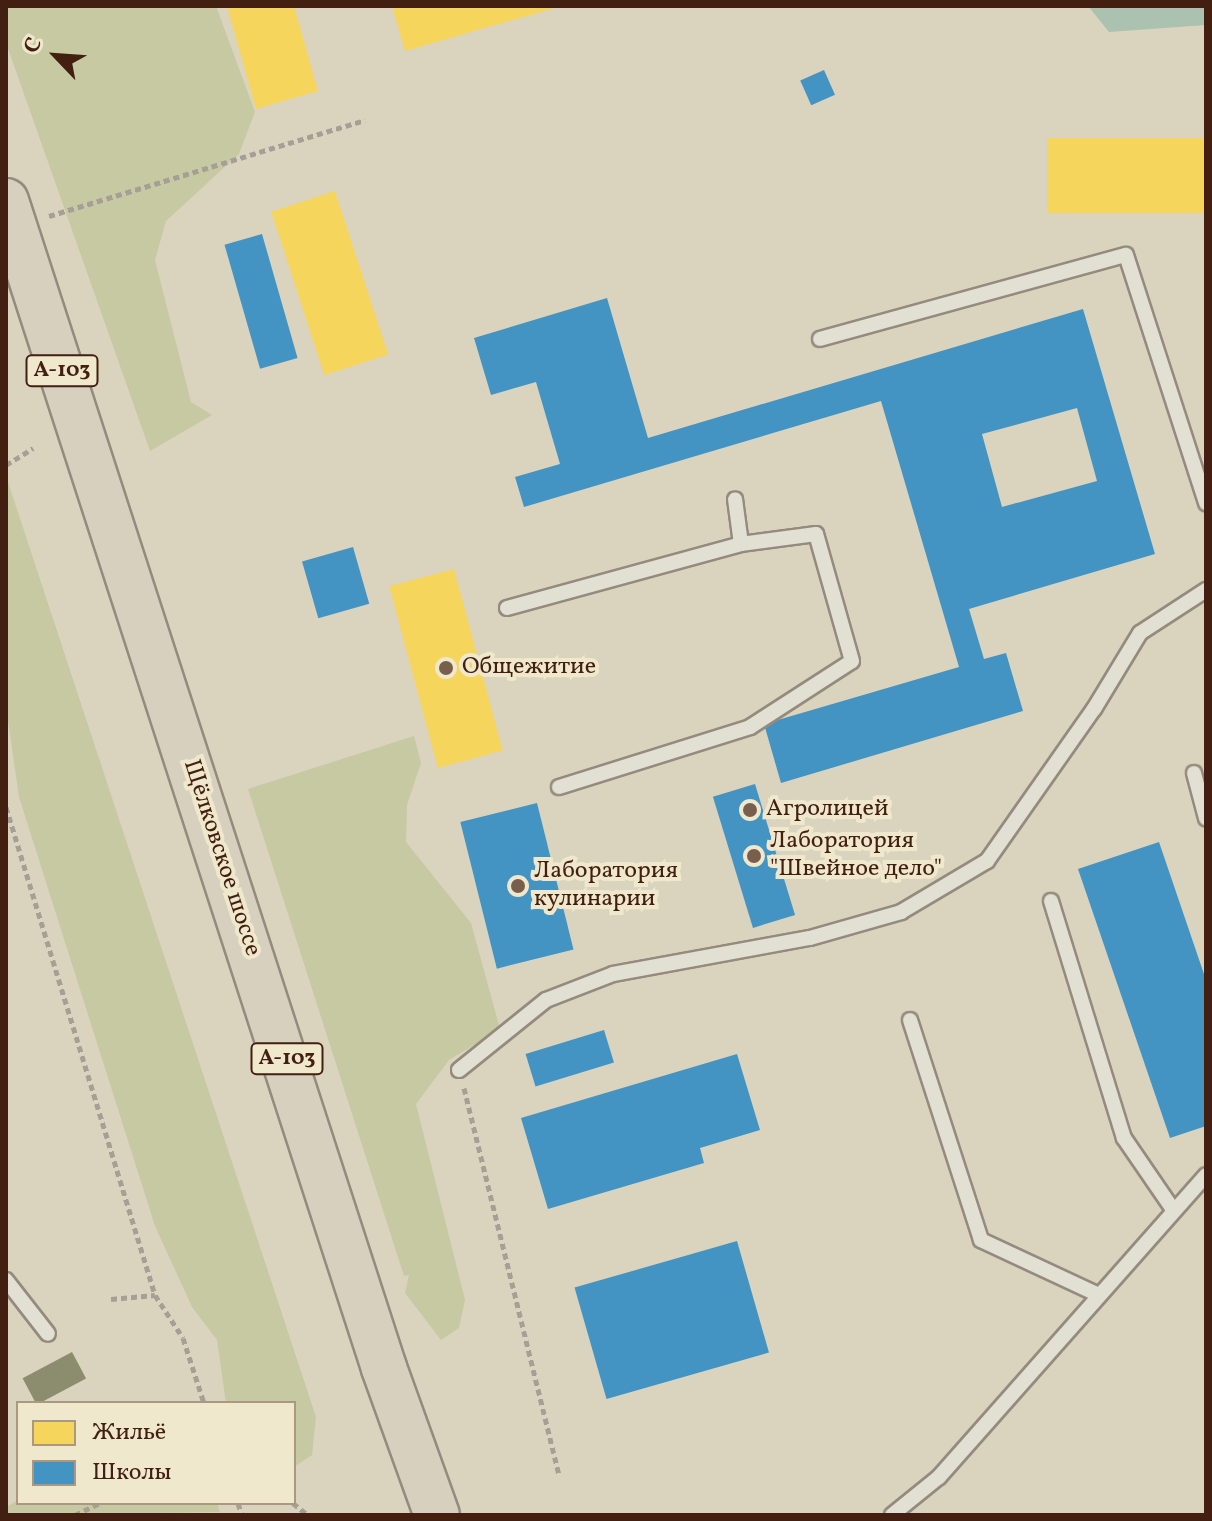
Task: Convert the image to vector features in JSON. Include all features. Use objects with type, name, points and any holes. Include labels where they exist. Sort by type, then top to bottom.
[{"type":"main road","name":"Щёлковское шоссе","points":[[6,201],[384,1368],[437,1515]]},
{"type":"lane","points":[[820,339],[1126,255],[1206,503]]},
{"type":"lane","points":[[735,499],[741,544]]},
{"type":"lane","points":[[507,608],[741,544],[816,534],[852,661],[750,727],[559,787]]},
{"type":"lane","points":[[459,1070],[546,1000],[613,974],[810,938],[901,912],[987,861],[1140,633],[1206,590]]},
{"type":"lane","points":[[1194,773],[1206,818]]},
{"type":"lane","points":[[1051,901],[1124,1138],[1172,1208]]},
{"type":"lane","points":[[910,1020],[981,1240],[1097,1294]]},
{"type":"lane","points":[[892,1515],[939,1477],[1172,1208],[1206,1175]]},
{"type":"lane","points":[[6,1280],[48,1334]]},
{"type":"path","points":[[48,216],[365,120]]},
{"type":"path","points":[[6,465],[33,448]]},
{"type":"path","points":[[6,807],[155,1295],[183,1338],[203,1401]]},
{"type":"path","points":[[459,1070],[559,1476]]},
{"type":"path","points":[[111,1299],[155,1295]]},
{"type":"path","points":[[75,1515],[96,1505]]},
{"type":"shaded area","points":[[6,6],[216,6],[255,112],[239,154],[166,221],[155,260],[191,402],[212,415],[150,451],[6,43]]},
{"type":"shaded area","points":[[1088,6],[1206,6],[1206,25],[1109,32]]},
{"type":"shaded area","points":[[6,476],[316,1417],[312,1455],[296,1466],[296,1401],[226,1401],[217,1340],[192,1307],[155,1226],[19,797],[6,707]]},
{"type":"shaded area","points":[[414,736],[421,763],[407,805],[406,842],[471,923],[500,1029],[449,1060],[416,1104],[465,1300],[459,1328],[441,1340],[405,1293],[409,1275],[404,1276],[248,789]]},
{"type":"shaded area","points":[[16,1501],[16,1505],[218,1505],[220,1512],[6,1515],[6,1507]]},
{"type":"building: Жильё","points":[[227,6],[294,6],[318,91],[256,109]]},
{"type":"building: Жильё","points":[[392,6],[558,6],[558,7],[405,51]]},
{"type":"building: Жильё","points":[[1047,138],[1206,138],[1206,213],[1047,213]]},
{"type":"building: Жильё","points":[[335,191],[388,355],[324,375],[271,212]]},
{"type":"building: Жильё","name":"Общежитие","points":[[454,569],[503,751],[438,768],[389,586]]},
{"type":"building: Школы","points":[[824,70],[835,95],[811,105],[800,81]]},
{"type":"building: Школы","points":[[262,234],[298,358],[260,369],[225,245]]},
{"type":"building: Школы","points":[[607,298],[648,438],[1083,309],[1155,554],[969,609],[984,659],[1006,653],[1023,711],[781,783],[764,724],[959,667],[881,401],[524,507],[515,477],[560,464],[536,382],[491,395],[474,338]],"holes":[[[1077,408],[1097,481],[1002,507],[982,434]]]},
{"type":"building: Школы","points":[[353,547],[369,604],[318,618],[302,562]]},
{"type":"building: Школы","name":"Лаборатория \"Швейное дело\"","points":[[755,784],[795,915],[753,928],[713,797]]},
{"type":"building: Школы","name":"Лаборатория кулинарии","points":[[537,803],[574,950],[497,969],[460,822]]},
{"type":"building: Школы","points":[[1159,842],[1206,980],[1206,1126],[1170,1138],[1078,869]]},
{"type":"building: Школы","points":[[604,1030],[614,1063],[536,1086],[526,1054]]},
{"type":"building: Школы","points":[[737,1054],[760,1130],[700,1148],[704,1163],[548,1209],[521,1118]]},
{"type":"building: Школы","points":[[737,1241],[769,1353],[607,1399],[575,1288]]},
{"type":"building: Промзона","points":[[72,1352],[86,1378],[44,1401],[35,1401],[23,1378]]},
{"type":"place","name":"Общежитие","points":[[446,668]]},
{"type":"place","name":"Агролицей","points":[[750,810]]},
{"type":"place","name":"Лаборатория \"Швейное дело\"","points":[[754,856]]},
{"type":"place","name":"Лаборатория кулинарии","points":[[518,886]]}]
